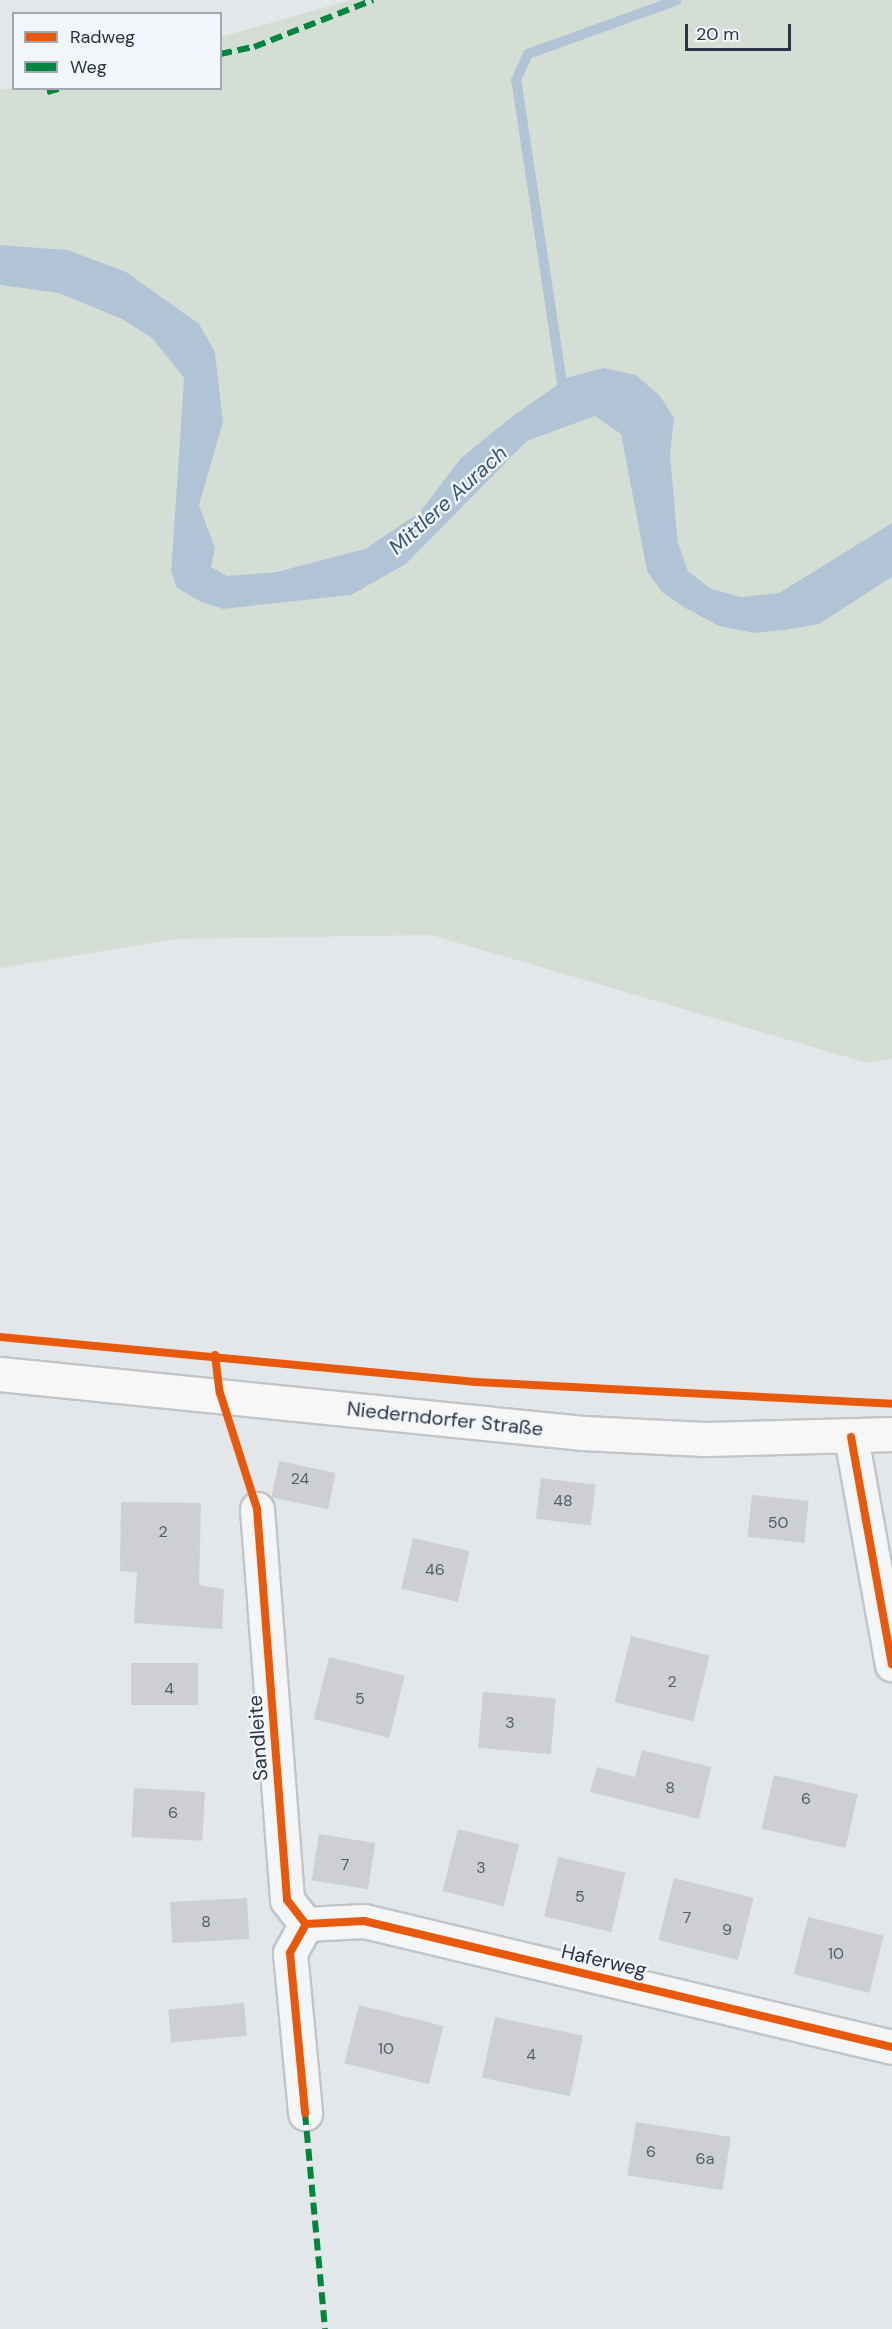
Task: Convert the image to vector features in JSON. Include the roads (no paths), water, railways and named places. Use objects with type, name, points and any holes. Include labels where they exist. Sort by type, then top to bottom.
[{"type":"main road","name":"Niederndorfer Straße","points":[[0,1374],[583,1433],[851,1437],[892,1434]]},
{"type":"street","points":[[851,1437],[892,1664]]},
{"type":"street","name":"Sandleite","points":[[257,1509],[286,1900],[306,1924]]},
{"type":"street","name":"Haferweg","points":[[306,1924],[364,1921],[892,2047]]},
{"type":"street","points":[[304,2113],[290,1953],[306,1924]]},
{"type":"water","name":"Mittlere Aurach","points":[[0,245],[68,250],[126,272],[199,324],[215,352],[223,422],[199,505],[215,548],[211,567],[227,576],[276,572],[365,549],[420,512],[460,459],[510,418],[569,377],[604,368],[636,375],[660,396],[674,418],[670,455],[678,543],[688,571],[711,589],[741,597],[779,593],[892,523],[892,577],[819,624],[785,630],[754,633],[719,626],[687,609],[662,592],[647,571],[621,434],[595,416],[527,441],[406,564],[351,595],[223,609],[201,602],[177,588],[171,572],[184,378],[152,338],[122,319],[58,293],[0,285]]},
{"type":"waterway","points":[[564,396],[516,80],[528,54],[677,0]]}]
